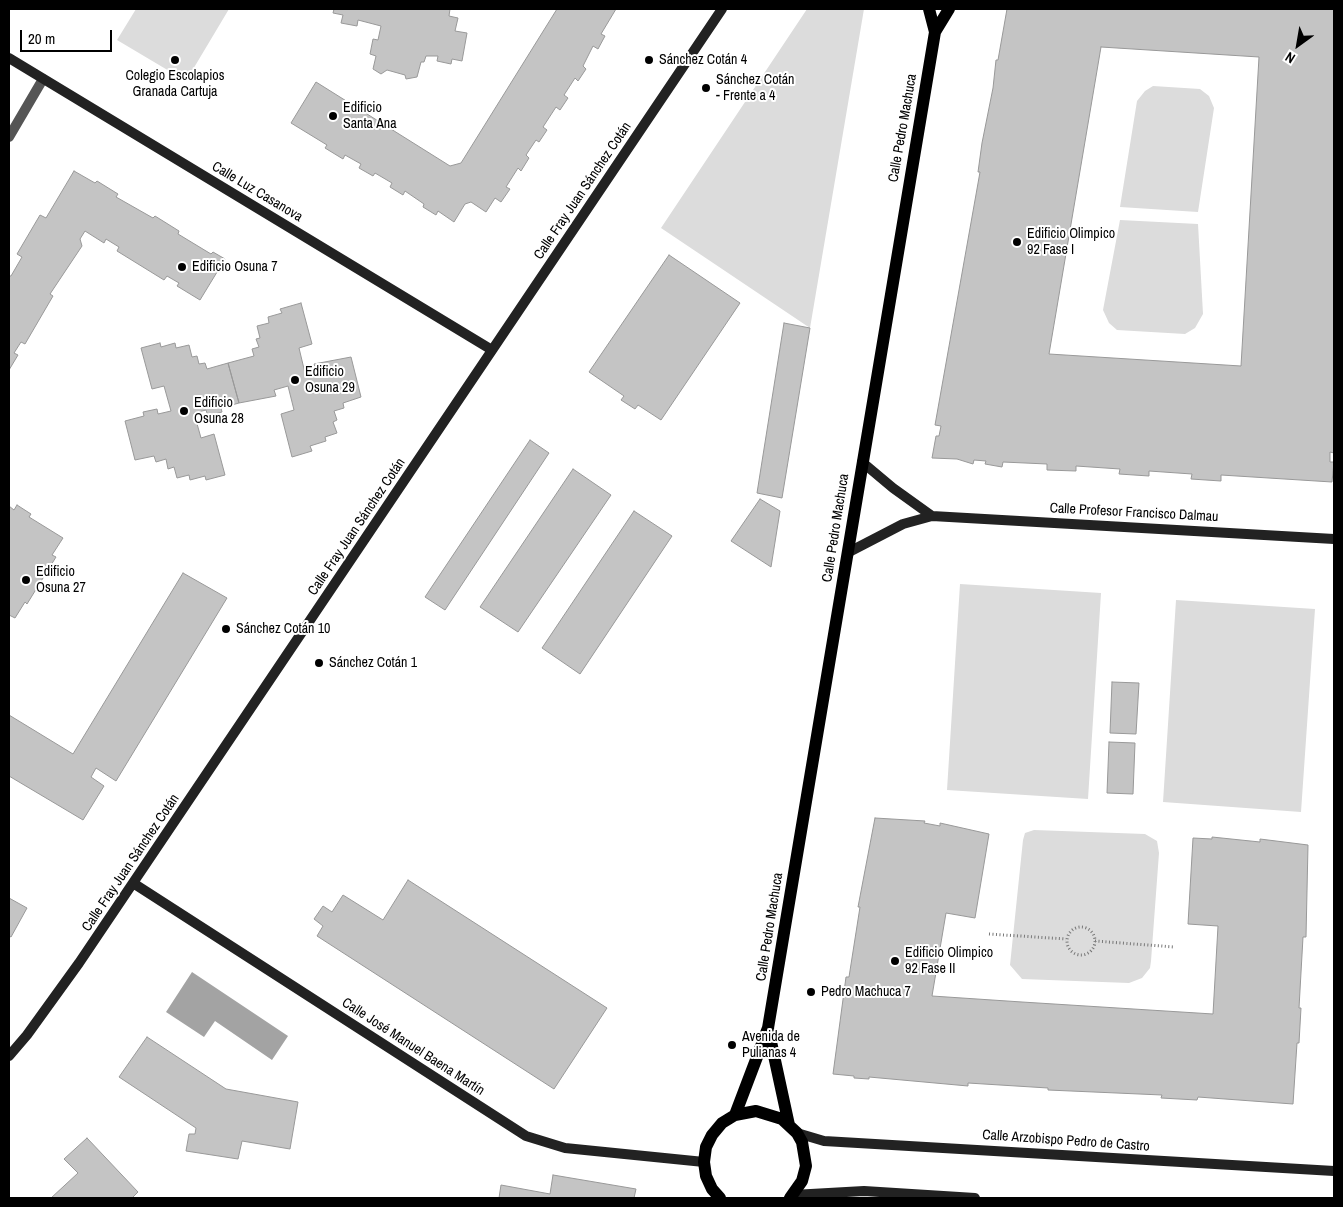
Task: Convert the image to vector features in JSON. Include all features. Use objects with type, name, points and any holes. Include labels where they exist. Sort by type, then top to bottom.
[{"type":"main road","name":"Calle Fray Juan Sánchez Cotán","points":[[9,1056],[27,1035],[79,963],[133,884],[722,9]]},
{"type":"main road","name":"Calle Pedro Machuca","points":[[929,9],[935,32]]},
{"type":"main road","name":"Calle Pedro Machuca","points":[[735,1115],[768,1028],[935,32],[950,9]]},
{"type":"main road","name":"Calle Luz Casanova","points":[[9,58],[492,350]]},
{"type":"main road","points":[[862,462],[893,488],[932,516]]},
{"type":"main road","name":"Calle Profesor Francisco Dalmau","points":[[847,553],[903,524],[932,516],[1334,539]]},
{"type":"main road","name":"Calle José Manuel Baena Martín","points":[[133,884],[526,1136],[565,1148],[704,1162]]},
{"type":"main road","name":"Calle Pedro Machuca","points":[[768,1028],[793,1129],[805,1152],[806,1166],[802,1180],[792,1197]]},
{"type":"main road","points":[[715,1195],[704,1162],[706,1147],[712,1135],[722,1123],[735,1115],[756,1111],[773,1115],[793,1129]]},
{"type":"main road","name":"Calle Arzobispo Pedro de Castro","points":[[793,1129],[824,1141],[1334,1171]]},
{"type":"main road","points":[[792,1197],[864,1192],[975,1198]]},
{"type":"street","points":[[9,137],[43,79]]},
{"type":"path","points":[[1084,927],[1092,932],[1095,941],[1092,950],[1080,955],[1068,948],[1066,939],[1074,928],[1084,927]]},
{"type":"path","points":[[989,934],[1066,939]]},
{"type":"path","points":[[1095,941],[1174,947]]},
{"type":"shaded area","name":"Colegio Escolapios Granada Cartuja","points":[[136,9],[229,9],[186,81],[117,40]]},
{"type":"shaded area","points":[[807,9],[864,9],[810,328],[661,228]]},
{"type":"shaded area","points":[[1153,86],[1200,89],[1209,96],[1214,108],[1198,212],[1120,207],[1137,101],[1145,91]]},
{"type":"shaded area","points":[[1120,220],[1198,224],[1203,314],[1195,328],[1185,334],[1117,330],[1109,323],[1103,310]]},
{"type":"shaded area","points":[[960,584],[1101,593],[1088,799],[947,790]]},
{"type":"shaded area","points":[[1176,600],[1315,609],[1301,812],[1163,802]]},
{"type":"shaded area","points":[[1034,830],[1145,834],[1157,841],[1159,853],[1151,961],[1150,968],[1142,978],[1129,983],[1022,979],[1010,965],[1023,840],[1025,833]]},
{"type":"shaded area","points":[[192,972],[288,1036],[272,1060],[215,1021],[204,1037],[166,1012]]},
{"type":"building","points":[[334,9],[450,9],[449,16],[458,18],[455,31],[467,33],[462,61],[452,59],[451,64],[437,61],[438,56],[426,56],[424,62],[421,62],[417,77],[406,79],[405,75],[387,70],[381,74],[373,69],[376,56],[370,54],[373,39],[378,40],[381,26],[358,20],[357,26],[341,23],[343,15],[333,13]]},
{"type":"building","name":"Edificio Santa Ana","points":[[557,9],[616,9],[601,34],[605,36],[598,49],[593,46],[583,66],[586,69],[578,81],[575,78],[564,95],[568,98],[560,110],[556,107],[543,127],[547,130],[539,142],[536,140],[526,155],[529,158],[521,171],[518,168],[506,187],[510,189],[501,202],[495,198],[486,212],[471,202],[465,204],[454,222],[438,211],[436,215],[423,207],[424,204],[405,191],[403,195],[390,187],[392,183],[375,173],[373,176],[359,168],[361,164],[345,155],[343,159],[325,148],[327,145],[291,123],[316,82],[450,166],[461,163]]},
{"type":"building","name":"Edificio Olimpico 92 Fase I","points":[[1007,9],[1334,9],[1334,453],[1330,452],[1330,462],[1334,462],[1332,482],[1221,475],[1221,481],[1191,479],[1192,474],[1149,471],[1149,476],[1119,474],[1120,469],[1076,466],[1076,471],[1047,470],[1047,464],[1003,462],[1002,467],[985,464],[986,461],[974,460],[973,464],[957,459],[932,458],[936,436],[939,436],[941,426],[935,425],[980,172],[978,172],[982,143],[993,88],[996,60],[998,60]],"holes":[[[1101,47],[1259,57],[1241,366],[1049,354]]]},
{"type":"building","name":"Edificio Osuna 7","points":[[74,171],[95,183],[97,181],[118,194],[116,197],[153,218],[155,216],[179,231],[178,234],[211,254],[213,252],[225,259],[200,300],[177,286],[179,283],[167,276],[164,280],[117,251],[119,247],[106,239],[104,243],[85,231],[80,239],[82,246],[50,294],[53,296],[25,344],[21,342],[14,353],[18,355],[9,370],[9,276],[11,276],[22,257],[17,254],[40,215],[46,218]]},
{"type":"building","points":[[669,255],[740,303],[661,420],[638,405],[635,409],[621,400],[624,396],[589,372]]},
{"type":"building","name":"Edificio Osuna 29","points":[[301,303],[312,344],[299,348],[305,373],[316,370],[314,364],[351,357],[361,397],[343,403],[344,408],[334,411],[337,420],[333,422],[337,433],[325,437],[326,441],[310,446],[312,451],[292,457],[281,414],[294,410],[288,386],[274,390],[276,396],[239,403],[228,363],[254,356],[252,349],[259,347],[256,339],[260,338],[257,326],[269,323],[268,317],[282,313],[280,309]]},
{"type":"building","points":[[784,323],[810,328],[782,498],[757,493]]},
{"type":"building","name":"Edificio Osuna 28","points":[[160,343],[161,347],[175,343],[176,348],[189,345],[192,357],[197,356],[199,364],[205,363],[207,369],[228,363],[239,403],[221,408],[222,412],[208,416],[206,410],[194,413],[201,438],[214,434],[225,475],[206,480],[205,476],[190,480],[189,475],[177,478],[174,467],[168,469],[166,459],[156,462],[154,456],[135,460],[125,421],[144,416],[143,412],[157,409],[158,414],[171,411],[164,386],[152,389],[141,348]]},
{"type":"building","points":[[530,440],[549,453],[445,610],[425,597]]},
{"type":"building","points":[[573,469],[611,495],[518,632],[480,607]]},
{"type":"building","points":[[760,499],[780,511],[771,567],[731,541]]},
{"type":"building","name":"Edificio Osuna 27","points":[[17,505],[31,514],[29,517],[63,538],[52,555],[56,557],[27,604],[25,602],[15,618],[9,615],[9,506],[14,510]]},
{"type":"building","points":[[634,511],[672,536],[580,674],[542,648]]},
{"type":"building","points":[[183,573],[227,598],[116,781],[96,768],[91,777],[104,786],[83,820],[9,776],[9,715],[73,754]]},
{"type":"building","points":[[1112,682],[1139,683],[1136,734],[1110,733]]},
{"type":"building","points":[[1109,742],[1135,743],[1133,794],[1107,793]]},
{"type":"building","name":"Edificio Olimpico 92 Fase II","points":[[875,818],[925,821],[924,823],[940,826],[940,823],[989,834],[975,918],[946,913],[932,996],[1213,1014],[1218,926],[1188,924],[1193,838],[1212,839],[1212,837],[1260,842],[1260,839],[1308,845],[1306,937],[1303,937],[1299,1043],[1297,1043],[1293,1104],[1198,1097],[1197,1100],[1161,1098],[1162,1095],[1048,1090],[1048,1088],[968,1083],[968,1086],[869,1077],[869,1079],[854,1078],[854,1076],[833,1074],[846,977],[849,977],[860,907],[858,907]]},
{"type":"building","points":[[408,880],[607,1008],[554,1089],[317,936],[323,926],[314,919],[323,906],[332,912],[343,895],[383,920]]},
{"type":"building","points":[[9,898],[27,908],[11,937],[9,936]]},
{"type":"building","points":[[147,1037],[226,1089],[298,1102],[290,1149],[242,1141],[238,1159],[186,1151],[189,1134],[195,1134],[196,1128],[119,1077]]},
{"type":"building","points":[[87,1138],[138,1192],[132,1198],[51,1198],[78,1173],[64,1159]]},
{"type":"building","points":[[553,1175],[636,1189],[634,1198],[499,1198],[501,1185],[550,1194]]},
{"type":"place","name":"Colegio Escolapios Granada Cartuja","points":[[175,60]]},
{"type":"place","name":"Sánchez Cotán 4","points":[[649,60]]},
{"type":"place","name":"Sánchez Cotán - Frente a 4","points":[[706,88]]},
{"type":"place","name":"Edificio Santa Ana","points":[[333,116]]},
{"type":"place","name":"Edificio Olimpico 92 Fase I","points":[[1017,242]]},
{"type":"place","name":"Edificio Osuna 7","points":[[182,267]]},
{"type":"place","name":"Edificio Osuna 29","points":[[295,380]]},
{"type":"place","name":"Edificio Osuna 28","points":[[184,411]]},
{"type":"place","name":"Edificio Osuna 27","points":[[26,580]]},
{"type":"place","name":"Sánchez Cotán 10","points":[[226,629]]},
{"type":"place","name":"Sánchez Cotán 1","points":[[319,663]]},
{"type":"place","name":"Edificio Olimpico 92 Fase II","points":[[895,961]]},
{"type":"place","name":"Pedro Machuca 7","points":[[811,992]]},
{"type":"place","name":"Avenida de Pulianas 4","points":[[732,1045]]}]
